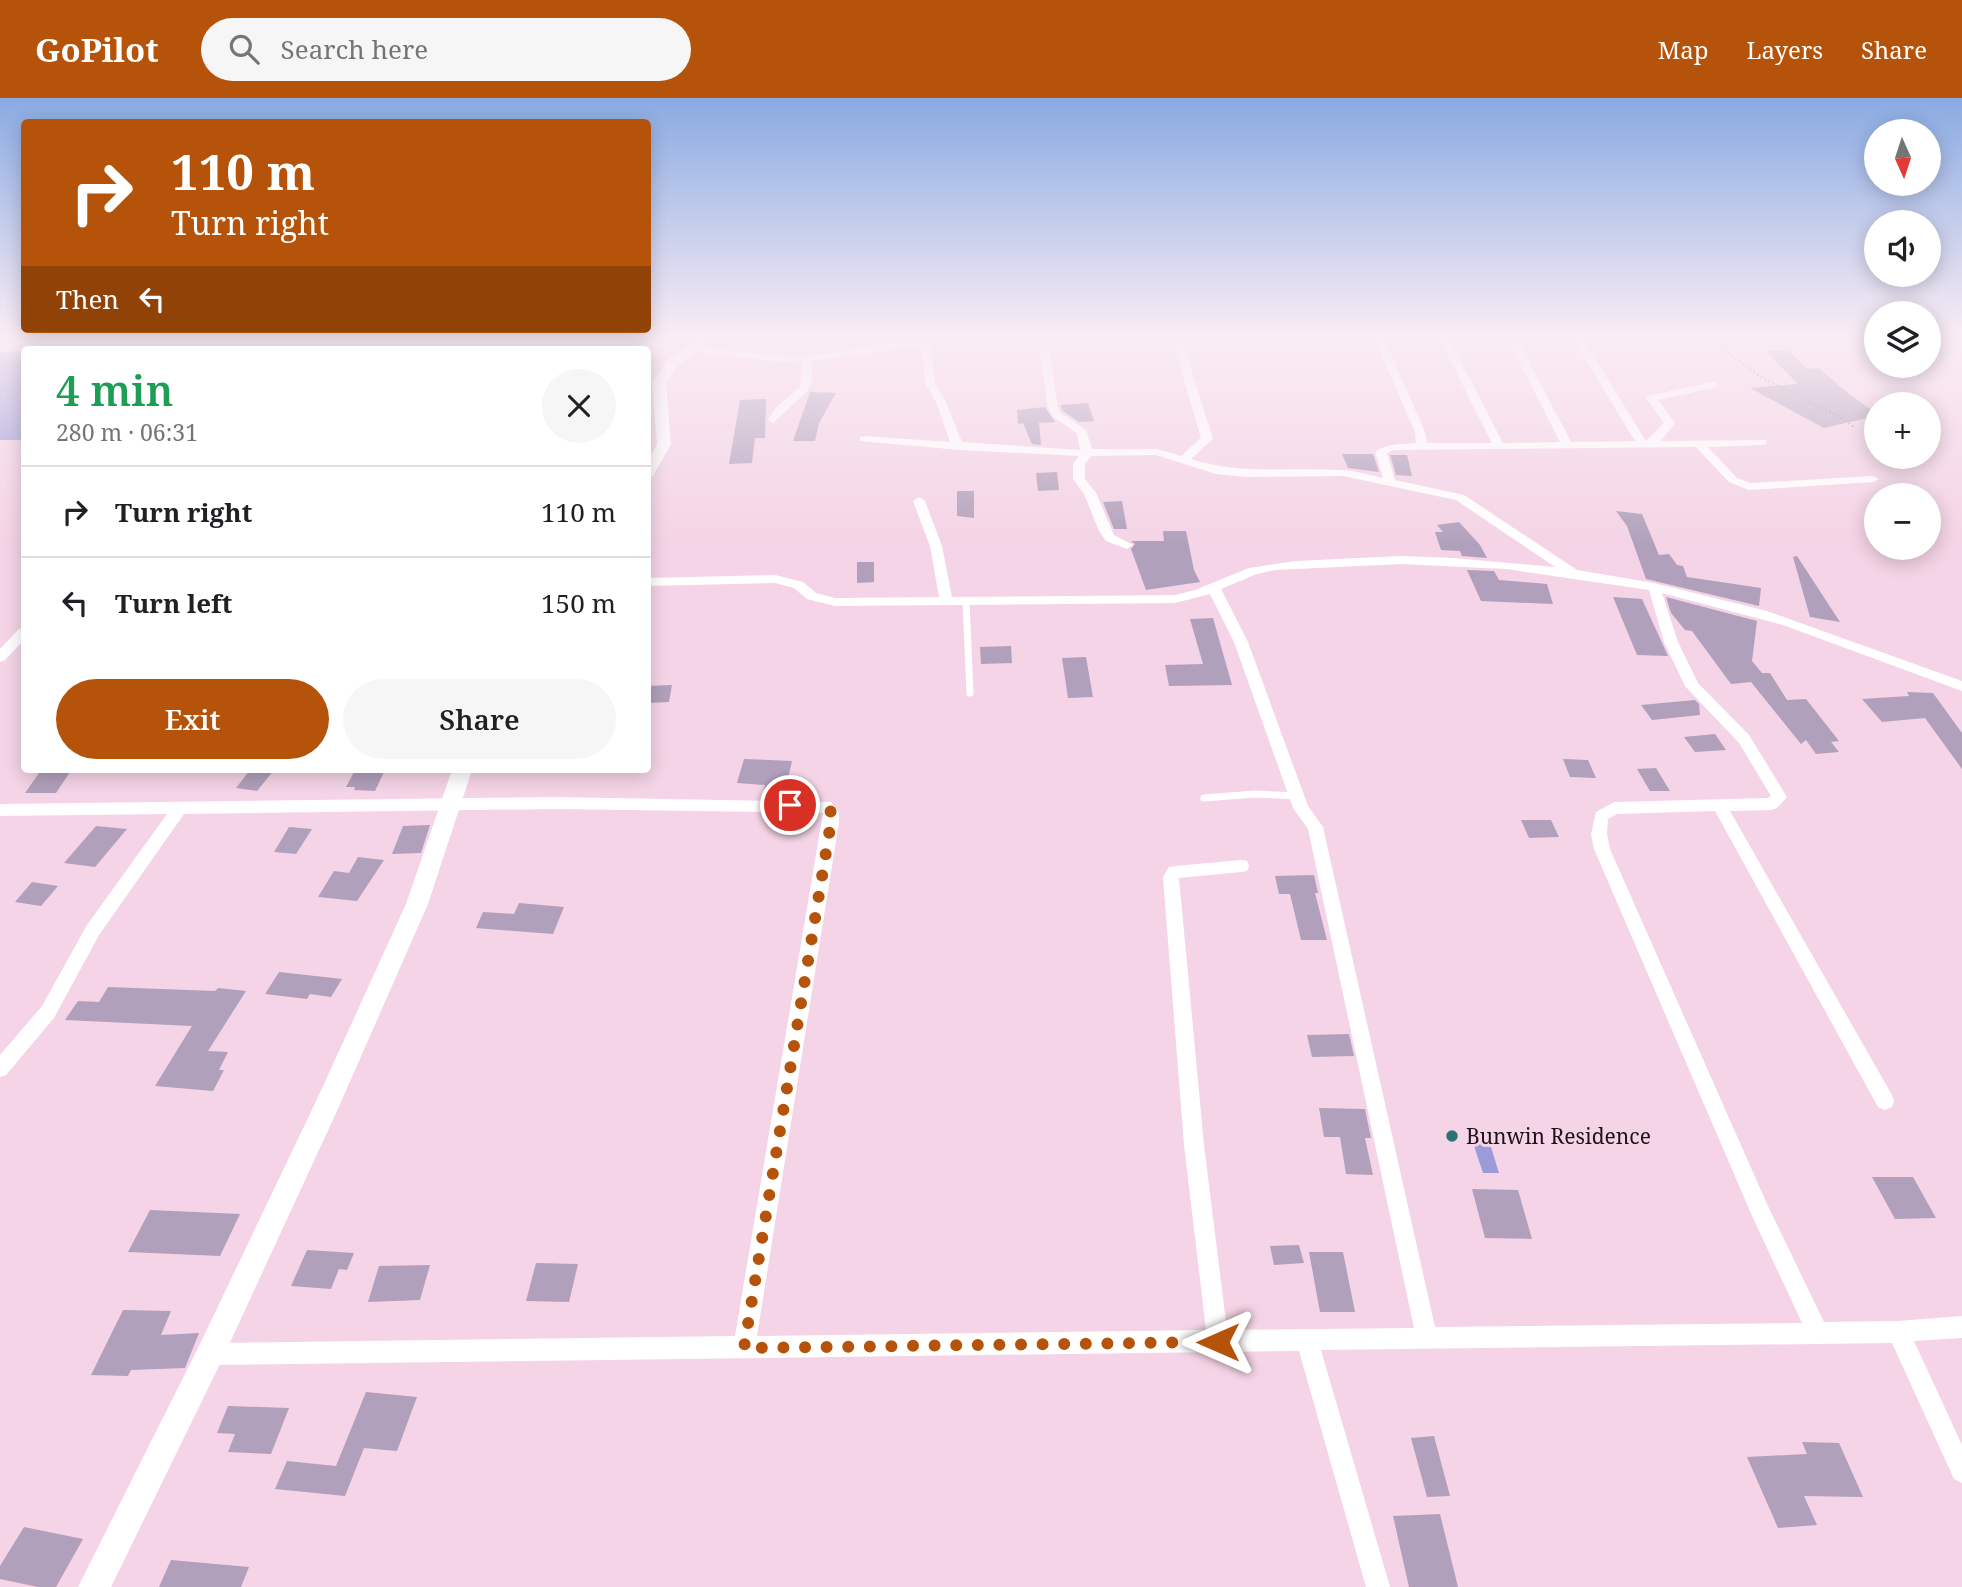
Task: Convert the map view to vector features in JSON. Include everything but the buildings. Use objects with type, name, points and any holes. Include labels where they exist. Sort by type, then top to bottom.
[{"type":"street","points":[[651,468],[664,444],[661,405]]},
{"type":"street","points":[[773,420],[783,405]]},
{"type":"street","points":[[942,405],[953,438],[960,447]]},
{"type":"street","points":[[1053,405],[1063,419],[1078,427],[1087,454]]},
{"type":"street","points":[[1184,459],[1207,439],[1197,405]]},
{"type":"street","points":[[1408,405],[1420,432],[1422,443],[1418,448]]},
{"type":"street","points":[[1478,405],[1499,446]]},
{"type":"street","points":[[1547,405],[1567,444]]},
{"type":"street","points":[[1619,405],[1642,443]]},
{"type":"street","points":[[1654,442],[1670,423],[1657,405]]},
{"type":"street","points":[[864,439],[1087,454],[1157,452],[1216,471],[1247,474],[1343,474],[1460,497],[1574,574]]},
{"type":"street","points":[[1390,483],[1381,452],[1392,447],[1762,442]]},
{"type":"street","points":[[1699,444],[1733,480],[1749,487],[1873,479]]},
{"type":"street","points":[[1087,454],[1079,464],[1079,479],[1090,493],[1110,538],[1127,545]]},
{"type":"street","points":[[919,501],[936,546],[946,602]]},
{"type":"street","points":[[651,582],[775,579],[798,585],[812,596],[835,602],[1175,599],[1194,597],[1261,568],[1386,560],[1453,562],[1574,574],[1654,587],[1764,615],[1962,686]]},
{"type":"street","points":[[1654,587],[1671,642],[1692,686],[1745,739],[1779,797],[1773,804],[1628,806],[1605,811],[1601,816],[1599,834],[1602,849],[1754,1199],[1818,1333]]},
{"type":"street","points":[[1214,589],[1241,642],[1301,808],[1315,827],[1427,1339]]},
{"type":"street","points":[[0,657],[21,635]]},
{"type":"street","points":[[94,1587],[210,1354],[322,1116],[417,904],[461,773]]},
{"type":"street","points":[[0,810],[450,804],[826,806],[831,812],[744,1348]]},
{"type":"street","points":[[1719,805],[1885,1101]]},
{"type":"street","points":[[0,1069],[48,1012],[93,930],[180,807]]},
{"type":"street","points":[[1218,1342],[1194,1145],[1171,877],[1175,872],[1241,866]]},
{"type":"street","points":[[210,1354],[1898,1332],[1962,1327]]},
{"type":"street","points":[[1898,1332],[1962,1471]]},
{"type":"street","points":[[1307,1341],[1378,1587]]},
{"type":"lane","points":[[966,602],[970,693]]},
{"type":"lane","points":[[1204,798],[1255,794],[1296,796]]},
{"type":"path","points":[[1817,405],[1854,427]]},
{"type":"water","points":[[0,405],[21,405],[21,440],[0,440]]},
{"type":"water","points":[[1469,1131],[1486,1131],[1499,1173],[1483,1173]]},
{"type":"place","name":"Bunwin Residence","points":[[1452,1136]]},
{"type":"route","points":[[790,805],[826,806],[831,812],[831,822],[744,1348],[1218,1342]]}]
